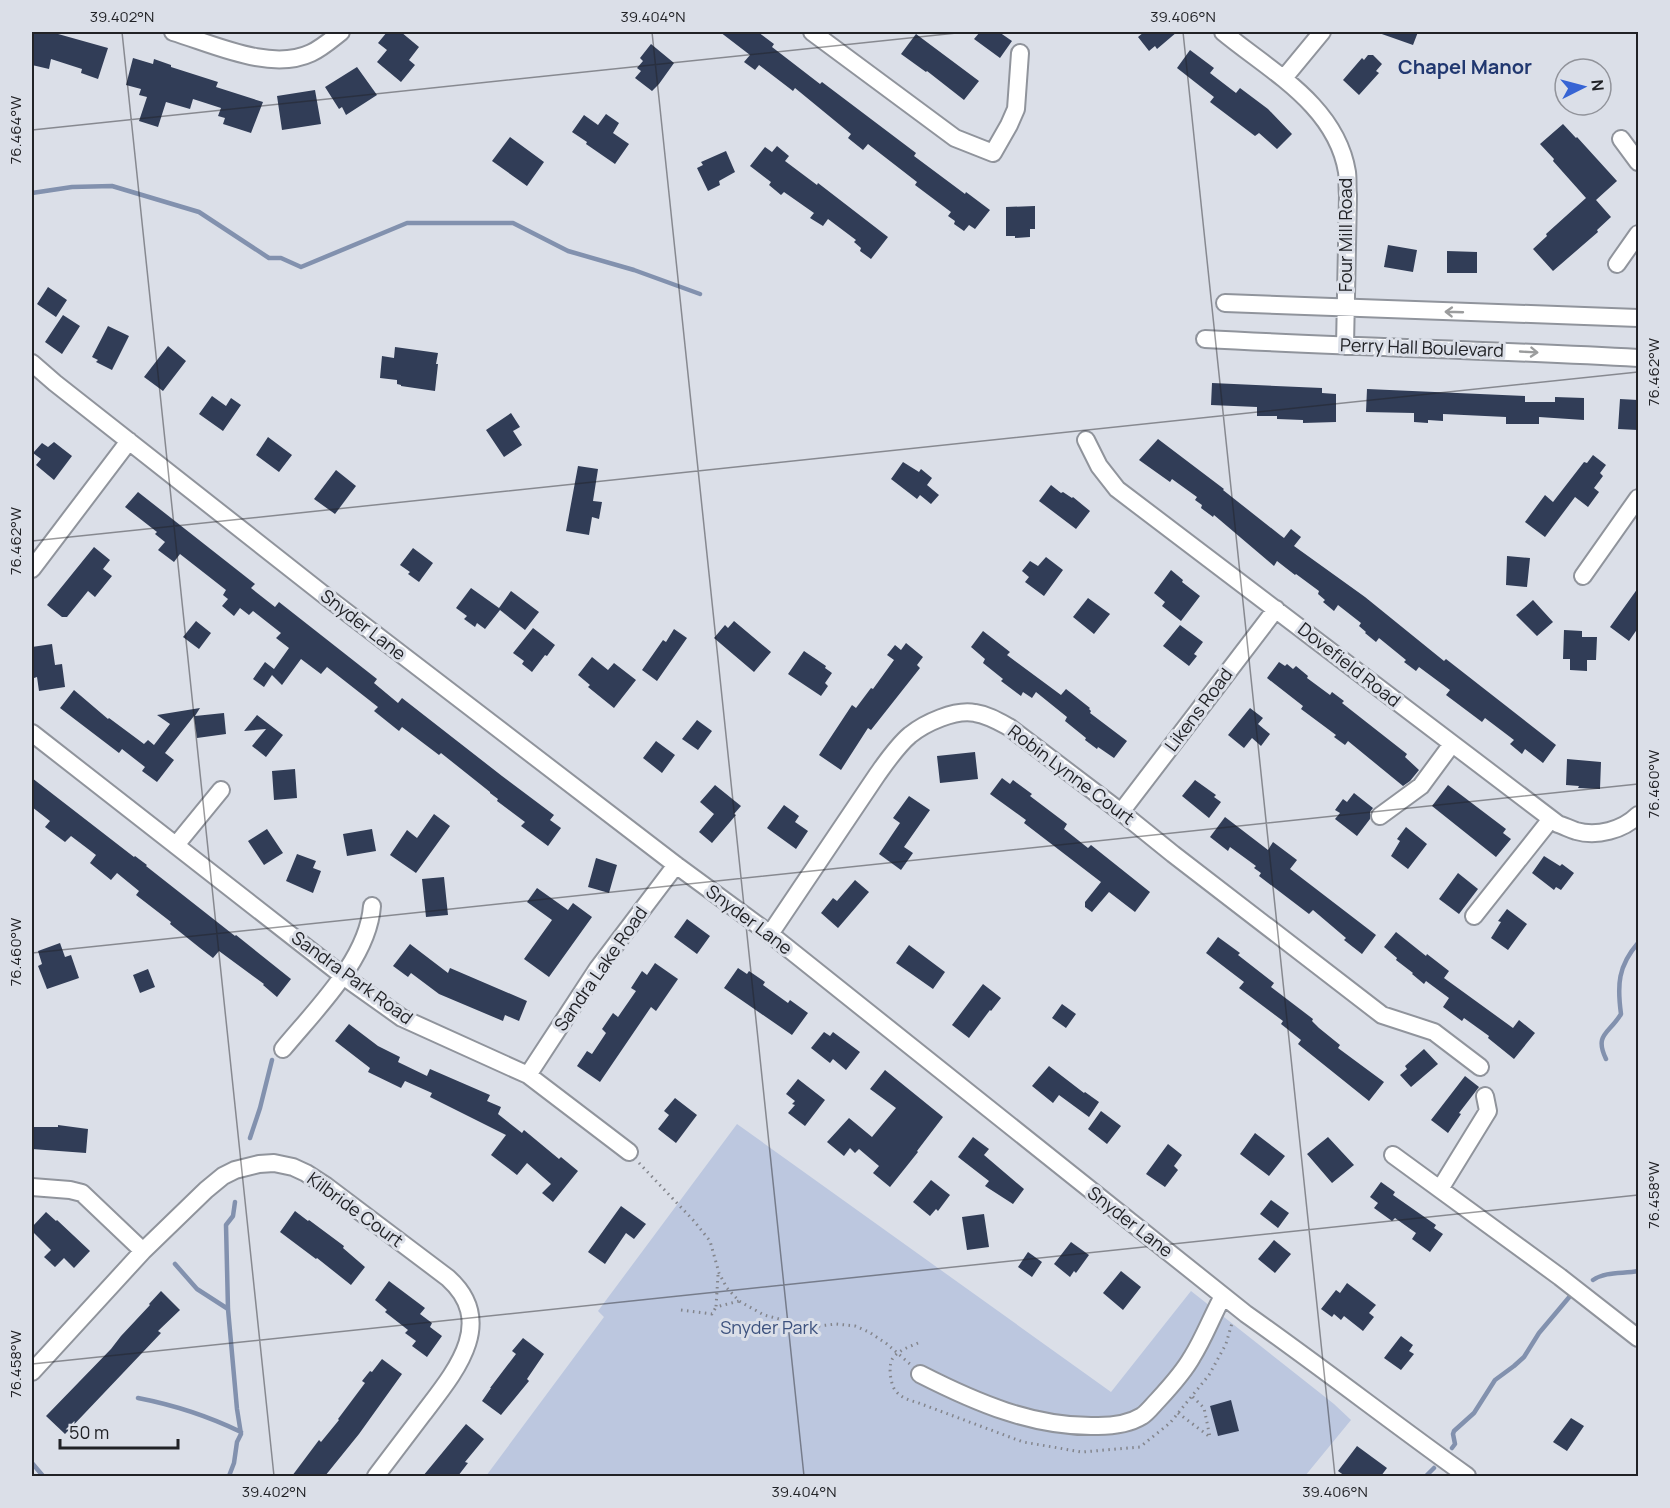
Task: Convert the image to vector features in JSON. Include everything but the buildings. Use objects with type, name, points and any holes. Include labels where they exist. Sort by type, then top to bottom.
[{"type":"street","points":[[173,32],[248,56],[279,59],[297,58],[311,53],[341,32]]},
{"type":"street","points":[[812,32],[955,138],[993,153],[1016,109],[1020,53]]},
{"type":"street","name":"Four Mill Road","points":[[1223,32],[1284,78],[1322,115],[1342,154],[1347,172],[1348,195],[1345,346]]},
{"type":"street","points":[[1284,78],[1322,32]]},
{"type":"street","points":[[1621,139],[1638,162]]},
{"type":"street","points":[[1617,264],[1638,234]]},
{"type":"street","name":"Perry Hall Boulevard","points":[[1225,303],[1638,318]]},
{"type":"street","name":"Perry Hall Boulevard","points":[[1205,339],[1638,358]]},
{"type":"street","name":"Snyder Lane","points":[[32,363],[328,598],[676,865],[770,934],[1237,1307],[1467,1476]]},
{"type":"street","name":"Dovefield Road","points":[[1086,440],[1099,466],[1117,489],[1558,824],[1578,832],[1602,832],[1618,828],[1638,815]]},
{"type":"street","points":[[32,569],[129,441]]},
{"type":"street","points":[[1584,576],[1638,498]]},
{"type":"street","name":"Likens Road","points":[[1121,812],[1276,609]]},
{"type":"street","name":"Robin Lynne Court","points":[[770,934],[894,752],[909,736],[934,720],[973,712],[996,719],[1009,727],[1383,1015],[1434,1032],[1480,1067]]},
{"type":"street","name":"Sandra Park Road","points":[[32,733],[343,976],[402,1018],[528,1075],[629,1152]]},
{"type":"street","points":[[1380,816],[1421,786],[1452,744]]},
{"type":"street","points":[[176,845],[222,790]]},
{"type":"street","points":[[1474,916],[1551,819]]},
{"type":"street","name":"Sandra Lake Road","points":[[528,1075],[598,968],[676,865]]},
{"type":"street","points":[[284,1049],[343,976],[363,943],[372,906]]},
{"type":"street","points":[[1440,1189],[1488,1111],[1485,1096]]},
{"type":"street","points":[[1394,1155],[1560,1277],[1638,1338]]},
{"type":"street","name":"Kilbride Court","points":[[32,1372],[143,1251],[222,1176],[247,1166],[274,1163],[293,1167],[326,1186],[438,1271],[459,1288],[469,1307],[470,1330],[465,1352],[459,1365],[376,1476]]},
{"type":"street","points":[[32,1187],[82,1193],[143,1251]]},
{"type":"street","points":[[920,1374],[958,1393],[1016,1415],[1053,1424],[1086,1427],[1130,1422],[1143,1416],[1172,1386],[1192,1357],[1223,1296]]},
{"type":"path","points":[[629,1152],[710,1241],[718,1273],[727,1288],[739,1301],[764,1315],[791,1323],[855,1326],[887,1344],[920,1374]]},
{"type":"path","points":[[681,1310],[712,1314],[716,1307],[718,1273]]},
{"type":"path","points":[[716,1307],[739,1301]]},
{"type":"path","points":[[918,1343],[901,1350],[891,1359],[890,1364],[895,1390],[907,1400],[1023,1442],[1082,1452],[1140,1447],[1170,1423],[1209,1376],[1226,1344],[1237,1307]]},
{"type":"path","points":[[1178,1413],[1210,1437],[1204,1408],[1192,1396]]},
{"type":"green space","name":"Snyder Park","points":[[737,1124],[1111,1392],[1191,1291],[1351,1420],[1305,1476],[486,1476],[604,1317],[598,1311]]},
{"type":"waterway","points":[[32,193],[72,187],[112,186],[199,212],[269,258],[281,258],[301,267],[407,223],[513,223],[568,251],[634,270],[700,294]]},
{"type":"waterway","points":[[1606,1059],[1602,1039],[1621,1014],[1619,994],[1621,976],[1626,960],[1638,943]]},
{"type":"waterway","points":[[250,1138],[272,1060]]},
{"type":"waterway","points":[[229,1476],[241,1434],[228,1309],[226,1225],[233,1216],[235,1202]]},
{"type":"waterway","points":[[175,1264],[197,1289],[228,1309]]},
{"type":"waterway","points":[[1593,1280],[1609,1274],[1638,1271]]},
{"type":"waterway","points":[[1452,1448],[1455,1444],[1454,1431],[1474,1413],[1495,1380],[1524,1357],[1539,1333],[1571,1295]]},
{"type":"waterway","points":[[138,1398],[191,1412],[241,1432]]},
{"type":"waterway","points":[[32,1463],[43,1476]]},
{"type":"waterway","points":[[1426,1476],[1434,1468]]},
{"type":"district","name":"Chapel Manor","points":[[1465,67]]}]
